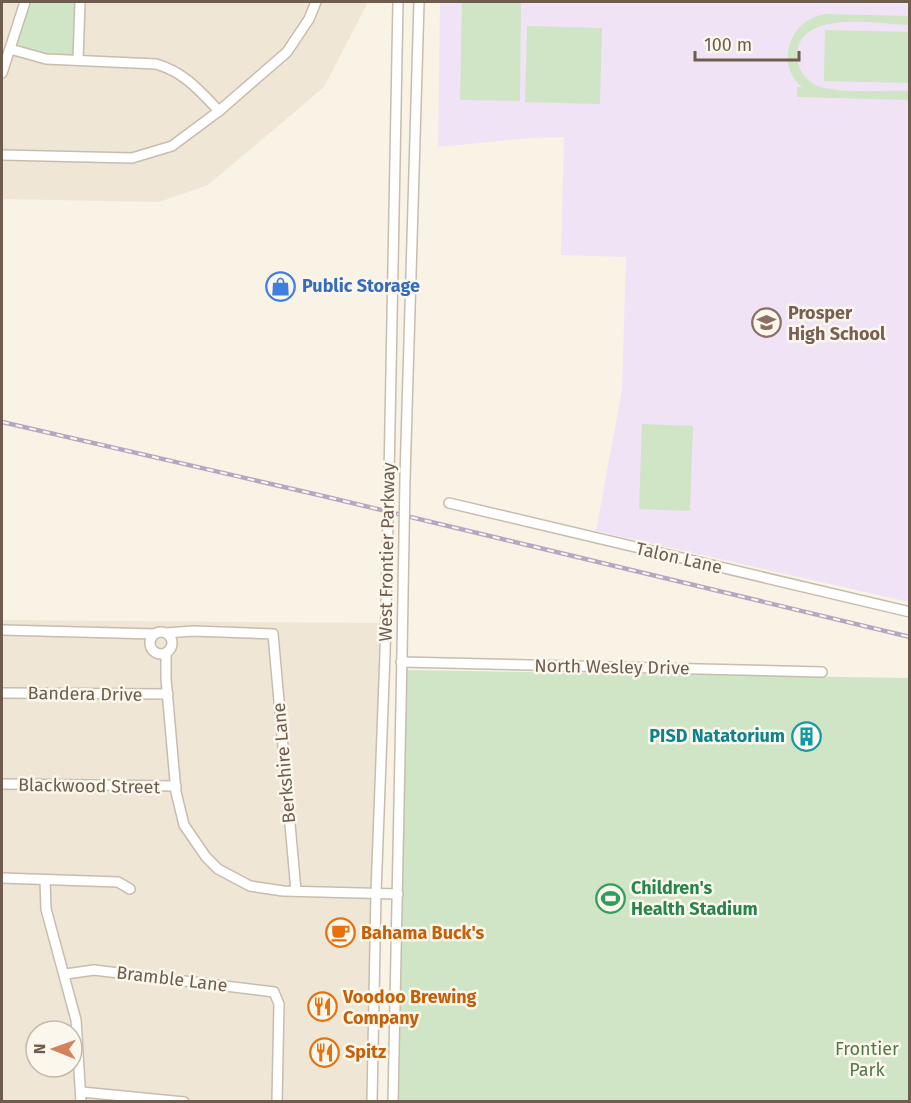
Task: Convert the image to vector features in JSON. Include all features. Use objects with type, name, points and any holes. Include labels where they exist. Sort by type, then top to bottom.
[{"type":"street","points":[[2,73],[24,2]]},
{"type":"street","points":[[78,60],[80,2]]},
{"type":"street","points":[[2,155],[132,158],[172,146],[219,111],[287,52],[309,19],[316,2]]},
{"type":"street","name":"West Frontier Parkway","points":[[372,1101],[376,893],[385,654],[398,2]]},
{"type":"street","name":"West Frontier Parkway","points":[[393,1101],[405,478],[419,2]]},
{"type":"street","points":[[10,49],[46,60],[156,64],[171,68],[189,79],[219,111]]},
{"type":"street","name":"Talon Lane","points":[[449,503],[909,612]]},
{"type":"street","points":[[2,630],[128,634],[193,631]]},
{"type":"street","points":[[156,653],[169,649],[193,631]]},
{"type":"street","name":"Berkshire Lane","points":[[193,631],[273,634],[296,891]]},
{"type":"street","points":[[166,633],[171,639],[166,679],[176,786],[184,825],[199,849],[219,869],[250,886],[296,891],[398,894]]},
{"type":"street","points":[[128,634],[150,643],[166,679]]},
{"type":"street","points":[[150,643],[155,634]]},
{"type":"street","name":"North Wesley Drive","points":[[401,659],[822,672]]},
{"type":"street","name":"Bandera Drive","points":[[2,693],[168,694]]},
{"type":"street","name":"Blackwood Street","points":[[2,784],[176,786]]},
{"type":"street","points":[[2,878],[118,882],[130,889]]},
{"type":"street","points":[[45,880],[46,909],[66,974],[76,1020],[81,1097],[183,1101]]},
{"type":"street","name":"Bramble Lane","points":[[66,974],[94,970],[269,990],[276,995],[279,1004],[277,1101]]},
{"type":"shaded area","points":[[2,2],[368,2],[324,87],[208,185],[159,202],[2,199]]},
{"type":"shaded area","name":"Prosper High School","points":[[440,2],[909,2],[909,602],[596,531],[622,390],[626,257],[561,255],[564,137],[438,147]]},
{"type":"shaded area","points":[[2,620],[383,623],[371,1101],[2,1102]]},
{"type":"green space","points":[[25,2],[80,2],[78,60],[10,49]]},
{"type":"green space","points":[[462,2],[521,2],[520,101],[460,100]]},
{"type":"green space","points":[[826,14],[909,16],[909,25],[841,22],[823,25],[809,32],[800,42],[797,58],[799,67],[807,79],[818,86],[837,90],[909,91],[909,100],[797,97],[797,87],[802,87],[789,66],[790,43],[804,24],[814,17]]},
{"type":"green space","points":[[527,26],[602,28],[600,104],[525,102]]},
{"type":"green space","points":[[825,30],[909,32],[909,83],[824,81]]},
{"type":"green space","points":[[642,424],[693,426],[690,511],[639,509]]},
{"type":"green space","name":"Frontier Park","points":[[403,670],[909,678],[909,1101],[394,1102]]},
{"type":"railway","points":[[2,422],[323,496],[910,637]]},
{"type":"place","name":"Public Storage","points":[[281,286]]},
{"type":"place","name":"Prosper High School","points":[[767,323]]},
{"type":"place","name":"PISD Natatorium","points":[[806,736]]},
{"type":"place","name":"Children's Health Stadium","points":[[610,898]]},
{"type":"place","name":"Bahama Buck's","points":[[340,933]]},
{"type":"place","name":"Voodoo Brewing Company","points":[[322,1007]]},
{"type":"place","name":"Spitz","points":[[324,1052]]}]
